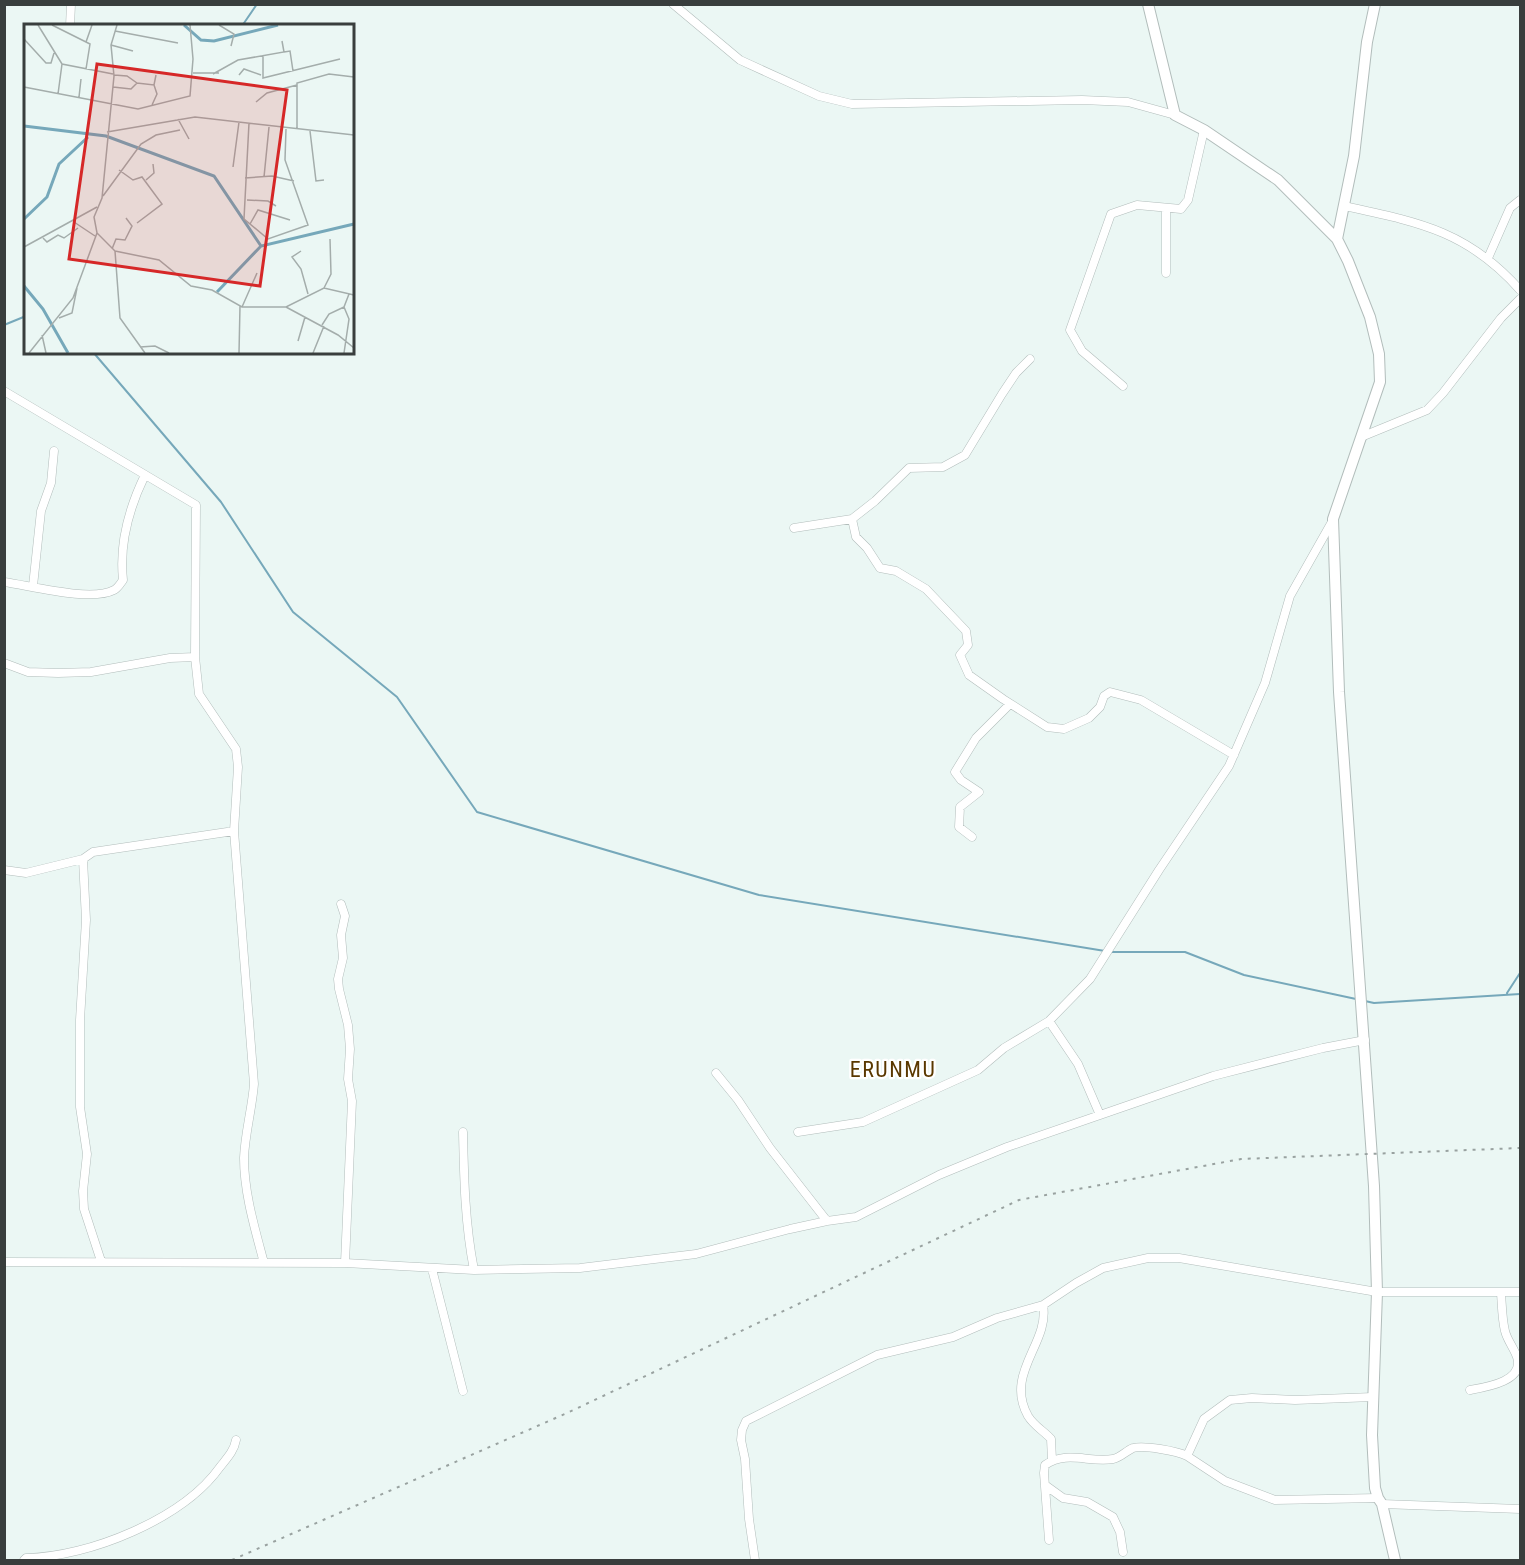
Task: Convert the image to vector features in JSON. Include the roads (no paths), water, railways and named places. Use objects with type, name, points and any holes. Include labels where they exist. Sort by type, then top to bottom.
[{"type":"street","points":[[70,24],[71,4]]},
{"type":"street","points":[[673,4],[740,60],[819,96],[852,104],[1082,100],[1128,102],[1175,115],[1204,130],[1278,180],[1336,239],[1348,261],[1370,317],[1379,354],[1380,382],[1334,519],[1290,597],[1265,683],[1229,766],[1090,979],[1049,1021],[1004,1048],[978,1070],[862,1122],[798,1132]]},
{"type":"street","points":[[1148,4],[1175,115]]},
{"type":"street","points":[[1336,239],[1354,156],[1367,42],[1375,4]]},
{"type":"street","points":[[1123,386],[1082,351],[1070,330],[1111,214],[1137,205],[1181,209],[1188,200],[1204,130]]},
{"type":"street","points":[[1488,258],[1510,208],[1521,200]]},
{"type":"street","points":[[1344,206],[1415,221],[1445,232],[1488,258],[1521,290]]},
{"type":"street","points":[[1166,209],[1166,273]]},
{"type":"street","points":[[1361,437],[1427,410],[1443,393],[1501,318],[1521,299]]},
{"type":"street","points":[[795,528],[852,519],[875,501],[909,468],[943,467],[965,455],[1016,373],[1030,359]]},
{"type":"street","points":[[4,391],[196,505],[195,657],[199,694],[236,749],[238,767],[234,831],[254,1084],[244,1158],[245,1180],[264,1263]]},
{"type":"street","points":[[33,586],[41,511],[51,483],[54,451]]},
{"type":"street","points":[[4,582],[77,595],[101,595],[116,590],[123,580],[127,519],[145,475]]},
{"type":"street","points":[[852,519],[856,537],[867,548],[880,568],[896,571],[927,589],[952,613],[966,631],[968,645],[960,655],[969,675],[1047,727],[1064,729],[1089,718],[1100,707],[1104,696],[1110,692],[1141,700],[1234,755]]},
{"type":"street","points":[[1334,519],[1339,692],[1374,1186],[1377,1292],[1372,1435],[1375,1488],[1395,1560]]},
{"type":"street","points":[[4,663],[28,672],[69,673],[91,672],[170,658],[195,657]]},
{"type":"street","points":[[972,837],[959,826],[960,807],[979,792],[961,780],[956,772],[976,738],[1010,704]]},
{"type":"street","points":[[4,870],[27,873],[83,859],[93,852],[234,831]]},
{"type":"street","points":[[83,859],[86,920],[80,1020],[80,1107],[87,1154],[83,1191],[84,1209],[101,1262]]},
{"type":"street","points":[[341,904],[345,916],[341,935],[343,957],[339,989],[348,1025],[350,1048],[348,1079],[352,1101],[345,1263]]},
{"type":"street","points":[[1049,1021],[1078,1064],[1100,1115]]},
{"type":"street","points":[[4,1262],[345,1263],[474,1270],[580,1268],[696,1254],[827,1221],[856,1217],[939,1175],[1007,1147],[1213,1076],[1323,1048],[1365,1040]]},
{"type":"street","points":[[716,1073],[827,1221]]},
{"type":"street","points":[[463,1132],[464,1196],[474,1270]]},
{"type":"street","points":[[755,1560],[741,1440],[746,1421],[878,1355],[953,1337],[997,1318],[1043,1305],[1103,1268],[1129,1261],[1179,1258],[1377,1292],[1521,1292]]},
{"type":"street","points":[[432,1269],[463,1391]]},
{"type":"street","points":[[1470,1389],[1504,1381],[1516,1373],[1519,1365],[1517,1355],[1505,1333],[1501,1293]]},
{"type":"street","points":[[1043,1305],[1045,1316],[1023,1374],[1021,1389],[1023,1404],[1029,1417],[1051,1439],[1052,1460]]},
{"type":"street","points":[[1187,1456],[1204,1419],[1230,1400],[1373,1397]]},
{"type":"street","points":[[24,1560],[26,1558],[50,1558],[82,1549],[130,1533],[156,1521],[192,1497],[210,1481],[234,1449],[236,1440]]},
{"type":"street","points":[[1049,1540],[1045,1465],[1052,1460],[1068,1456],[1114,1459],[1130,1449],[1142,1446],[1161,1451],[1176,1450],[1225,1481],[1275,1500],[1380,1501],[1521,1509]]},
{"type":"street","points":[[1045,1485],[1064,1498],[1087,1502],[1113,1517],[1120,1532],[1124,1552]]},
{"type":"waterway","points":[[243,24],[257,4]]},
{"type":"waterway","points":[[4,325],[24,317]]},
{"type":"waterway","points":[[95,354],[221,502],[293,612],[397,697],[477,812],[759,895],[1105,951]]},
{"type":"waterway","points":[[1111,952],[1185,952],[1244,975],[1356,999]]},
{"type":"waterway","points":[[1507,993],[1520,973]]},
{"type":"waterway","points":[[1365,1001],[1374,1003],[1520,994]]},
{"type":"railway","points":[[232,1560],[567,1413],[1019,1200],[1241,1159],[1520,1148]]},
{"type":"district","name":"ERUNMU","points":[[893,1069]]}]
